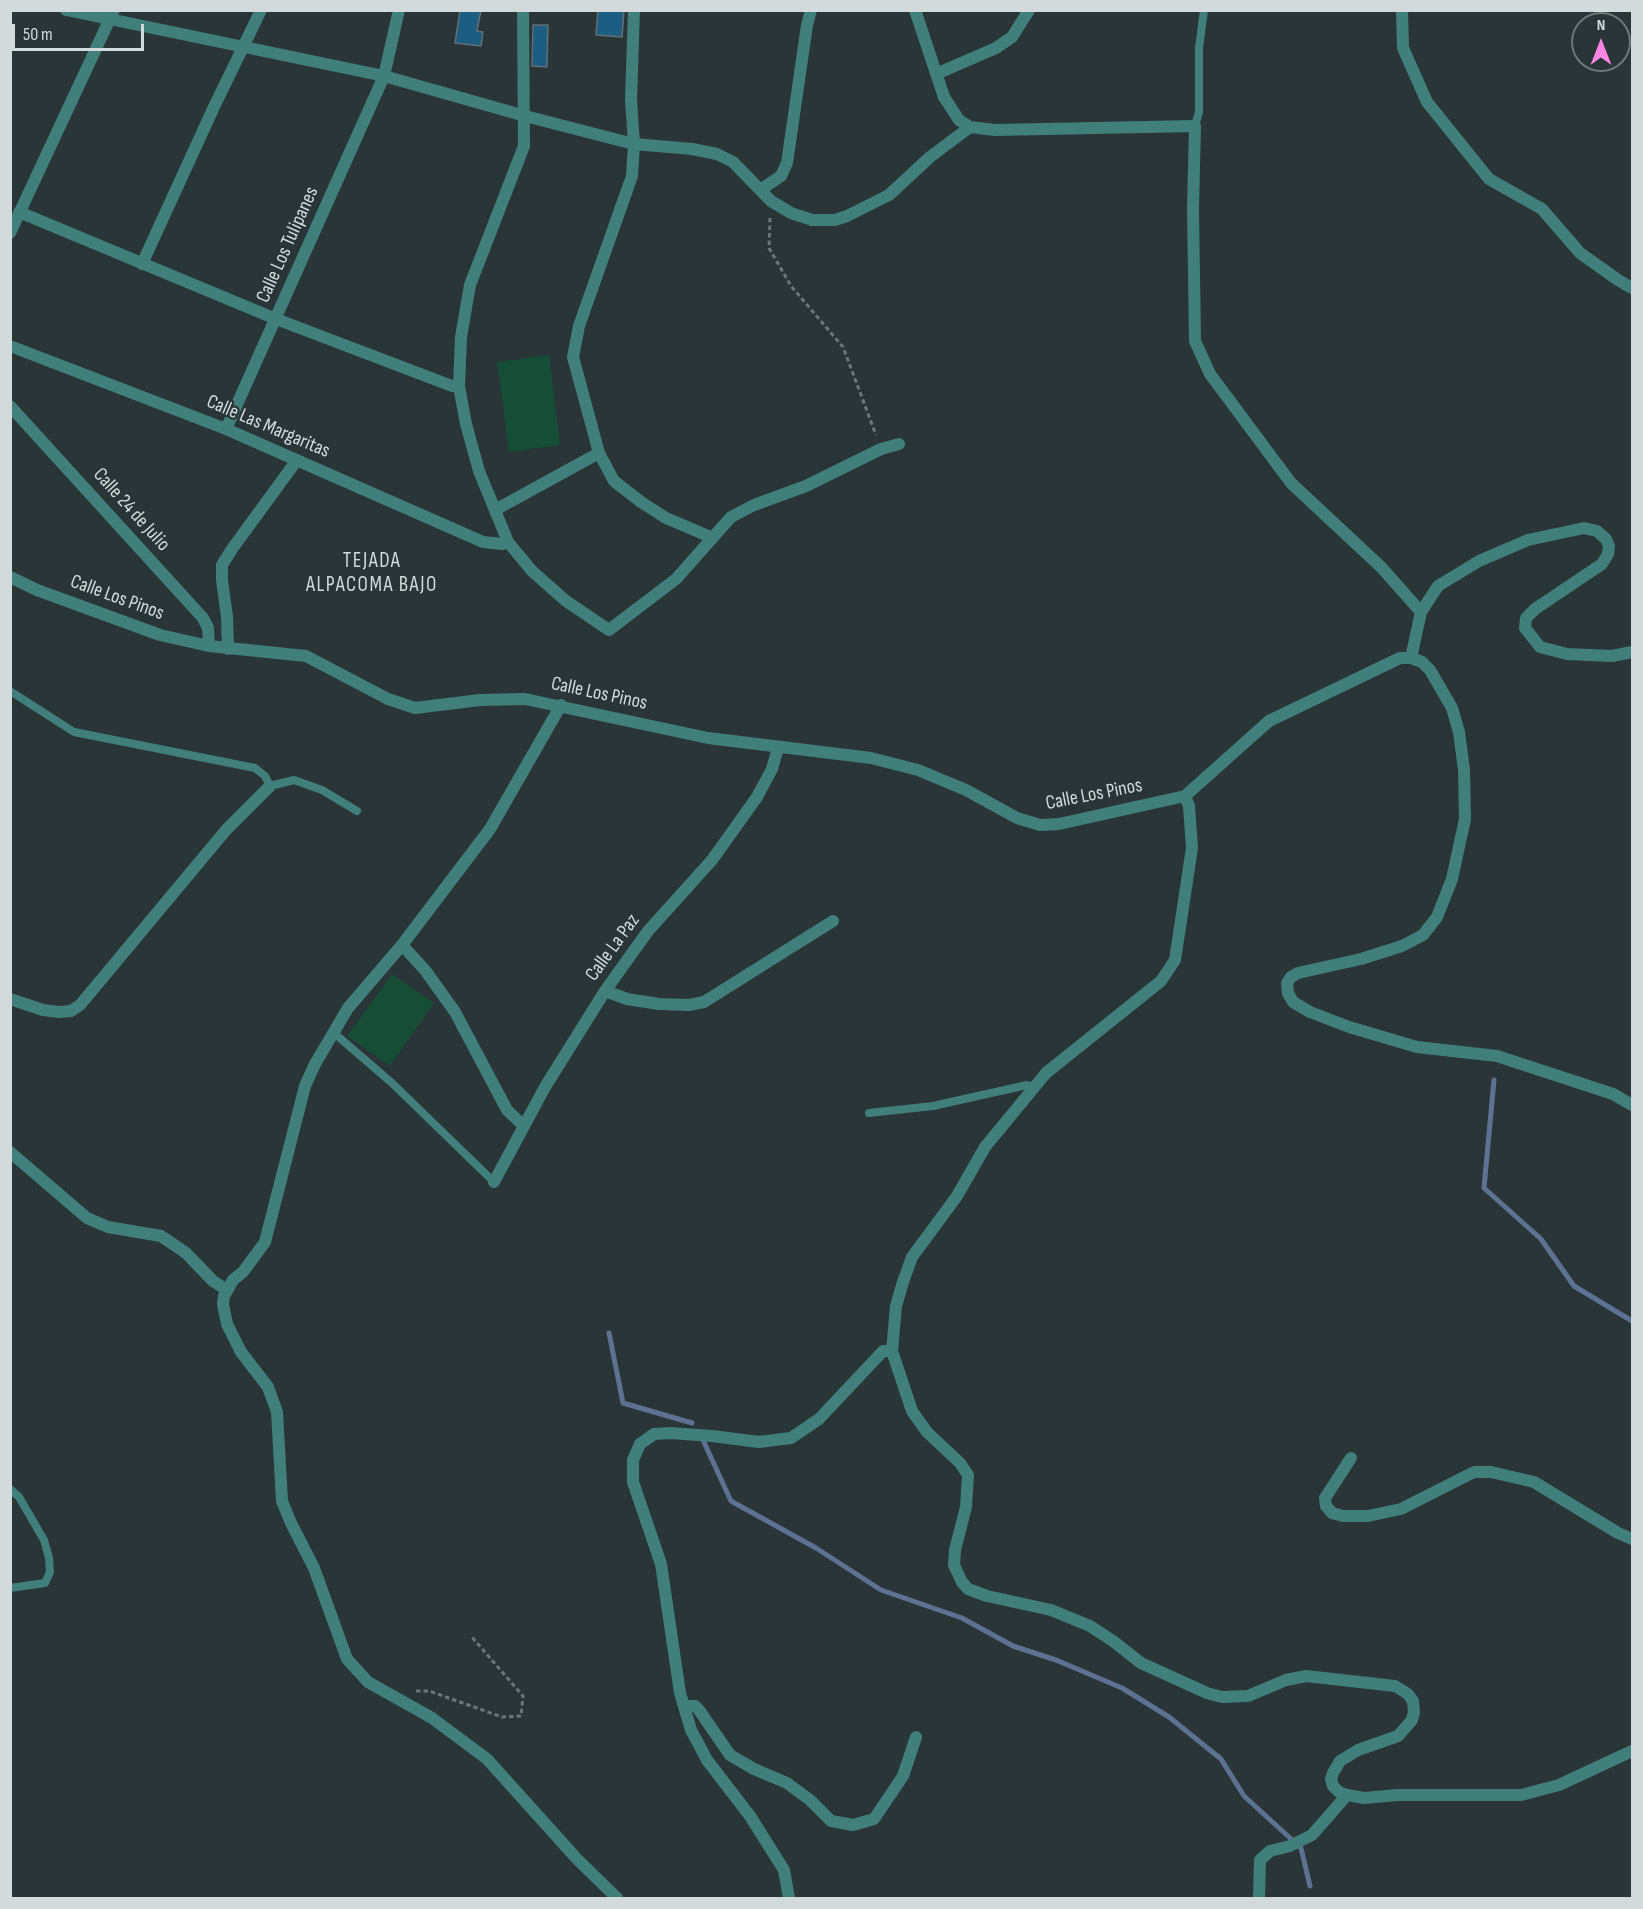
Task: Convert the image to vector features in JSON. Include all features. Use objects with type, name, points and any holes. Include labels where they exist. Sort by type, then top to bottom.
[{"type":"street","points":[[66,10],[112,15],[384,76],[634,144],[692,148],[717,154],[733,162],[771,201],[791,213],[812,220],[835,220],[888,195],[930,157],[970,127]]},
{"type":"street","points":[[142,264],[261,10]]},
{"type":"street","name":"Calle Los Tulipanes","points":[[226,429],[384,76],[399,10]]},
{"type":"street","points":[[523,10],[524,146],[470,285],[461,337],[459,386],[478,471],[508,542],[532,571],[566,601],[609,630],[676,579],[731,517],[754,505],[806,486],[881,449],[900,444]]},
{"type":"street","points":[[634,10],[631,100],[634,144],[632,176],[579,326],[573,357],[599,453],[614,481],[666,518],[713,538]]},
{"type":"street","points":[[760,190],[781,176],[787,162],[811,10]]},
{"type":"street","points":[[915,10],[944,97],[959,120],[970,127],[995,130],[1195,126],[1193,208],[1195,341],[1210,374],[1291,483],[1381,567],[1421,612]]},
{"type":"street","points":[[936,74],[996,48],[1012,37],[1029,10]]},
{"type":"street","points":[[1402,10],[1403,48],[1427,102],[1489,179],[1542,210],[1580,253],[1632,288]]},
{"type":"street","points":[[10,233],[112,15]]},
{"type":"street","points":[[19,212],[276,319],[452,386],[459,386]]},
{"type":"street","name":"Calle Las Margaritas","points":[[10,346],[226,429],[483,542],[502,544],[508,542]]},
{"type":"street","name":"Calle 24 de Julio","points":[[10,406],[203,618],[208,628],[209,646]]},
{"type":"street","points":[[495,510],[599,453]]},
{"type":"street","points":[[228,649],[222,566],[297,460]]},
{"type":"street","points":[[1411,658],[1421,612],[1438,586],[1479,561],[1528,540],[1584,528],[1597,531],[1606,539],[1608,554],[1602,564],[1535,609],[1526,618],[1525,628],[1540,647],[1567,654],[1612,656],[1632,652]]},
{"type":"street","name":"Calle Los Pinos","points":[[10,577],[37,590],[150,632],[228,649],[306,656],[388,699],[416,708],[480,700],[525,699],[708,738],[871,758],[918,770],[966,790],[1017,818],[1040,825],[1059,824],[1185,796]]},
{"type":"street","points":[[1632,1105],[1613,1094],[1497,1056],[1417,1047],[1349,1027],[1310,1012],[1293,1002],[1288,993],[1287,983],[1291,976],[1361,959],[1402,946],[1423,934],[1437,917],[1452,879],[1465,819],[1464,770],[1459,732],[1452,708],[1430,670],[1422,662],[1411,658],[1400,658],[1269,721],[1185,796],[1189,806],[1192,848],[1175,960],[1161,981],[1046,1073],[985,1147],[957,1196],[912,1257],[896,1306],[892,1351],[912,1411],[927,1432],[960,1463],[968,1475],[966,1507],[955,1550],[954,1565],[968,1589],[987,1596],[1051,1610],[1090,1626],[1141,1663],[1190,1686],[1222,1697],[1248,1696],[1286,1680],[1306,1676],[1395,1686],[1408,1694],[1413,1701],[1412,1720],[1398,1736],[1358,1750],[1340,1761],[1331,1779],[1333,1786],[1339,1792],[1364,1798],[1521,1795],[1559,1785],[1632,1751]]},
{"type":"street","points":[[561,705],[490,829],[402,945],[348,1008],[305,1086],[265,1242],[243,1272],[233,1280],[223,1304],[227,1324],[241,1352],[268,1387],[277,1412],[282,1501],[314,1568],[347,1659],[368,1682],[432,1718],[487,1759],[577,1859],[617,1899]]},
{"type":"street","name":"Calle La Paz","points":[[494,1182],[545,1087],[605,991],[648,931],[711,860],[757,797],[772,769],[778,748]]},
{"type":"street","points":[[10,999],[44,1010],[59,1012],[71,1011],[80,1005],[226,830],[270,786]]},
{"type":"street","points":[[605,991],[627,999],[659,1004],[689,1005],[704,1002],[833,921]]},
{"type":"street","points":[[402,945],[425,970],[455,1012],[507,1110],[524,1126]]},
{"type":"street","points":[[10,1152],[87,1218],[108,1227],[160,1236],[186,1253],[213,1281],[227,1290]]},
{"type":"street","points":[[789,1899],[784,1870],[750,1816],[707,1761],[691,1730],[680,1693],[661,1564],[633,1482],[633,1460],[640,1444],[654,1434],[670,1433],[759,1442],[791,1438],[819,1419],[883,1352],[892,1351]]},
{"type":"street","points":[[1351,1458],[1325,1498],[1326,1506],[1332,1513],[1343,1516],[1368,1516],[1401,1509],[1474,1472],[1491,1472],[1533,1482],[1632,1539]]},
{"type":"street","points":[[685,1706],[695,1706],[699,1710],[729,1755],[787,1783],[810,1800],[831,1821],[853,1825],[874,1819],[903,1776],[916,1737]]},
{"type":"street","points":[[1259,1899],[1260,1860],[1270,1851],[1290,1846],[1312,1835],[1347,1795]]},
{"type":"lane","points":[[1195,126],[1200,112],[1200,48],[1204,10]]},
{"type":"lane","points":[[10,691],[74,732],[255,768],[265,776],[270,786],[294,780],[322,790],[357,811]]},
{"type":"lane","points":[[334,1033],[392,1083],[494,1182]]},
{"type":"lane","points":[[868,1113],[933,1106],[1027,1085],[1034,1087]]},
{"type":"lane","points":[[10,1489],[19,1497],[44,1540],[50,1572],[45,1582],[10,1588]]},
{"type":"path","points":[[771,201],[769,248],[791,286],[843,347],[881,449]]},
{"type":"path","points":[[384,1691],[429,1691],[502,1717],[521,1716],[523,1696],[471,1636]]},
{"type":"green space","points":[[549,355],[560,445],[509,452],[497,362]]},
{"type":"green space","points":[[392,974],[434,1003],[390,1066],[347,1036]]},
{"type":"building","points":[[460,10],[481,10],[477,31],[483,32],[481,46],[455,43]]},
{"type":"building","points":[[598,10],[624,10],[622,37],[596,35]]},
{"type":"building","points":[[533,25],[548,25],[547,67],[532,66]]},
{"type":"waterway","points":[[1494,1080],[1484,1188],[1541,1239],[1574,1286],[1632,1321]]},
{"type":"waterway","points":[[609,1333],[623,1403],[692,1423]]},
{"type":"waterway","points":[[703,1440],[731,1501],[816,1548],[881,1590],[962,1618],[1013,1646],[1056,1660],[1122,1688],[1169,1717],[1221,1759],[1244,1796],[1301,1848],[1310,1886]]},
{"type":"district","name":"TEJADA ALPACOMA BAJO","points":[[372,574]]}]
